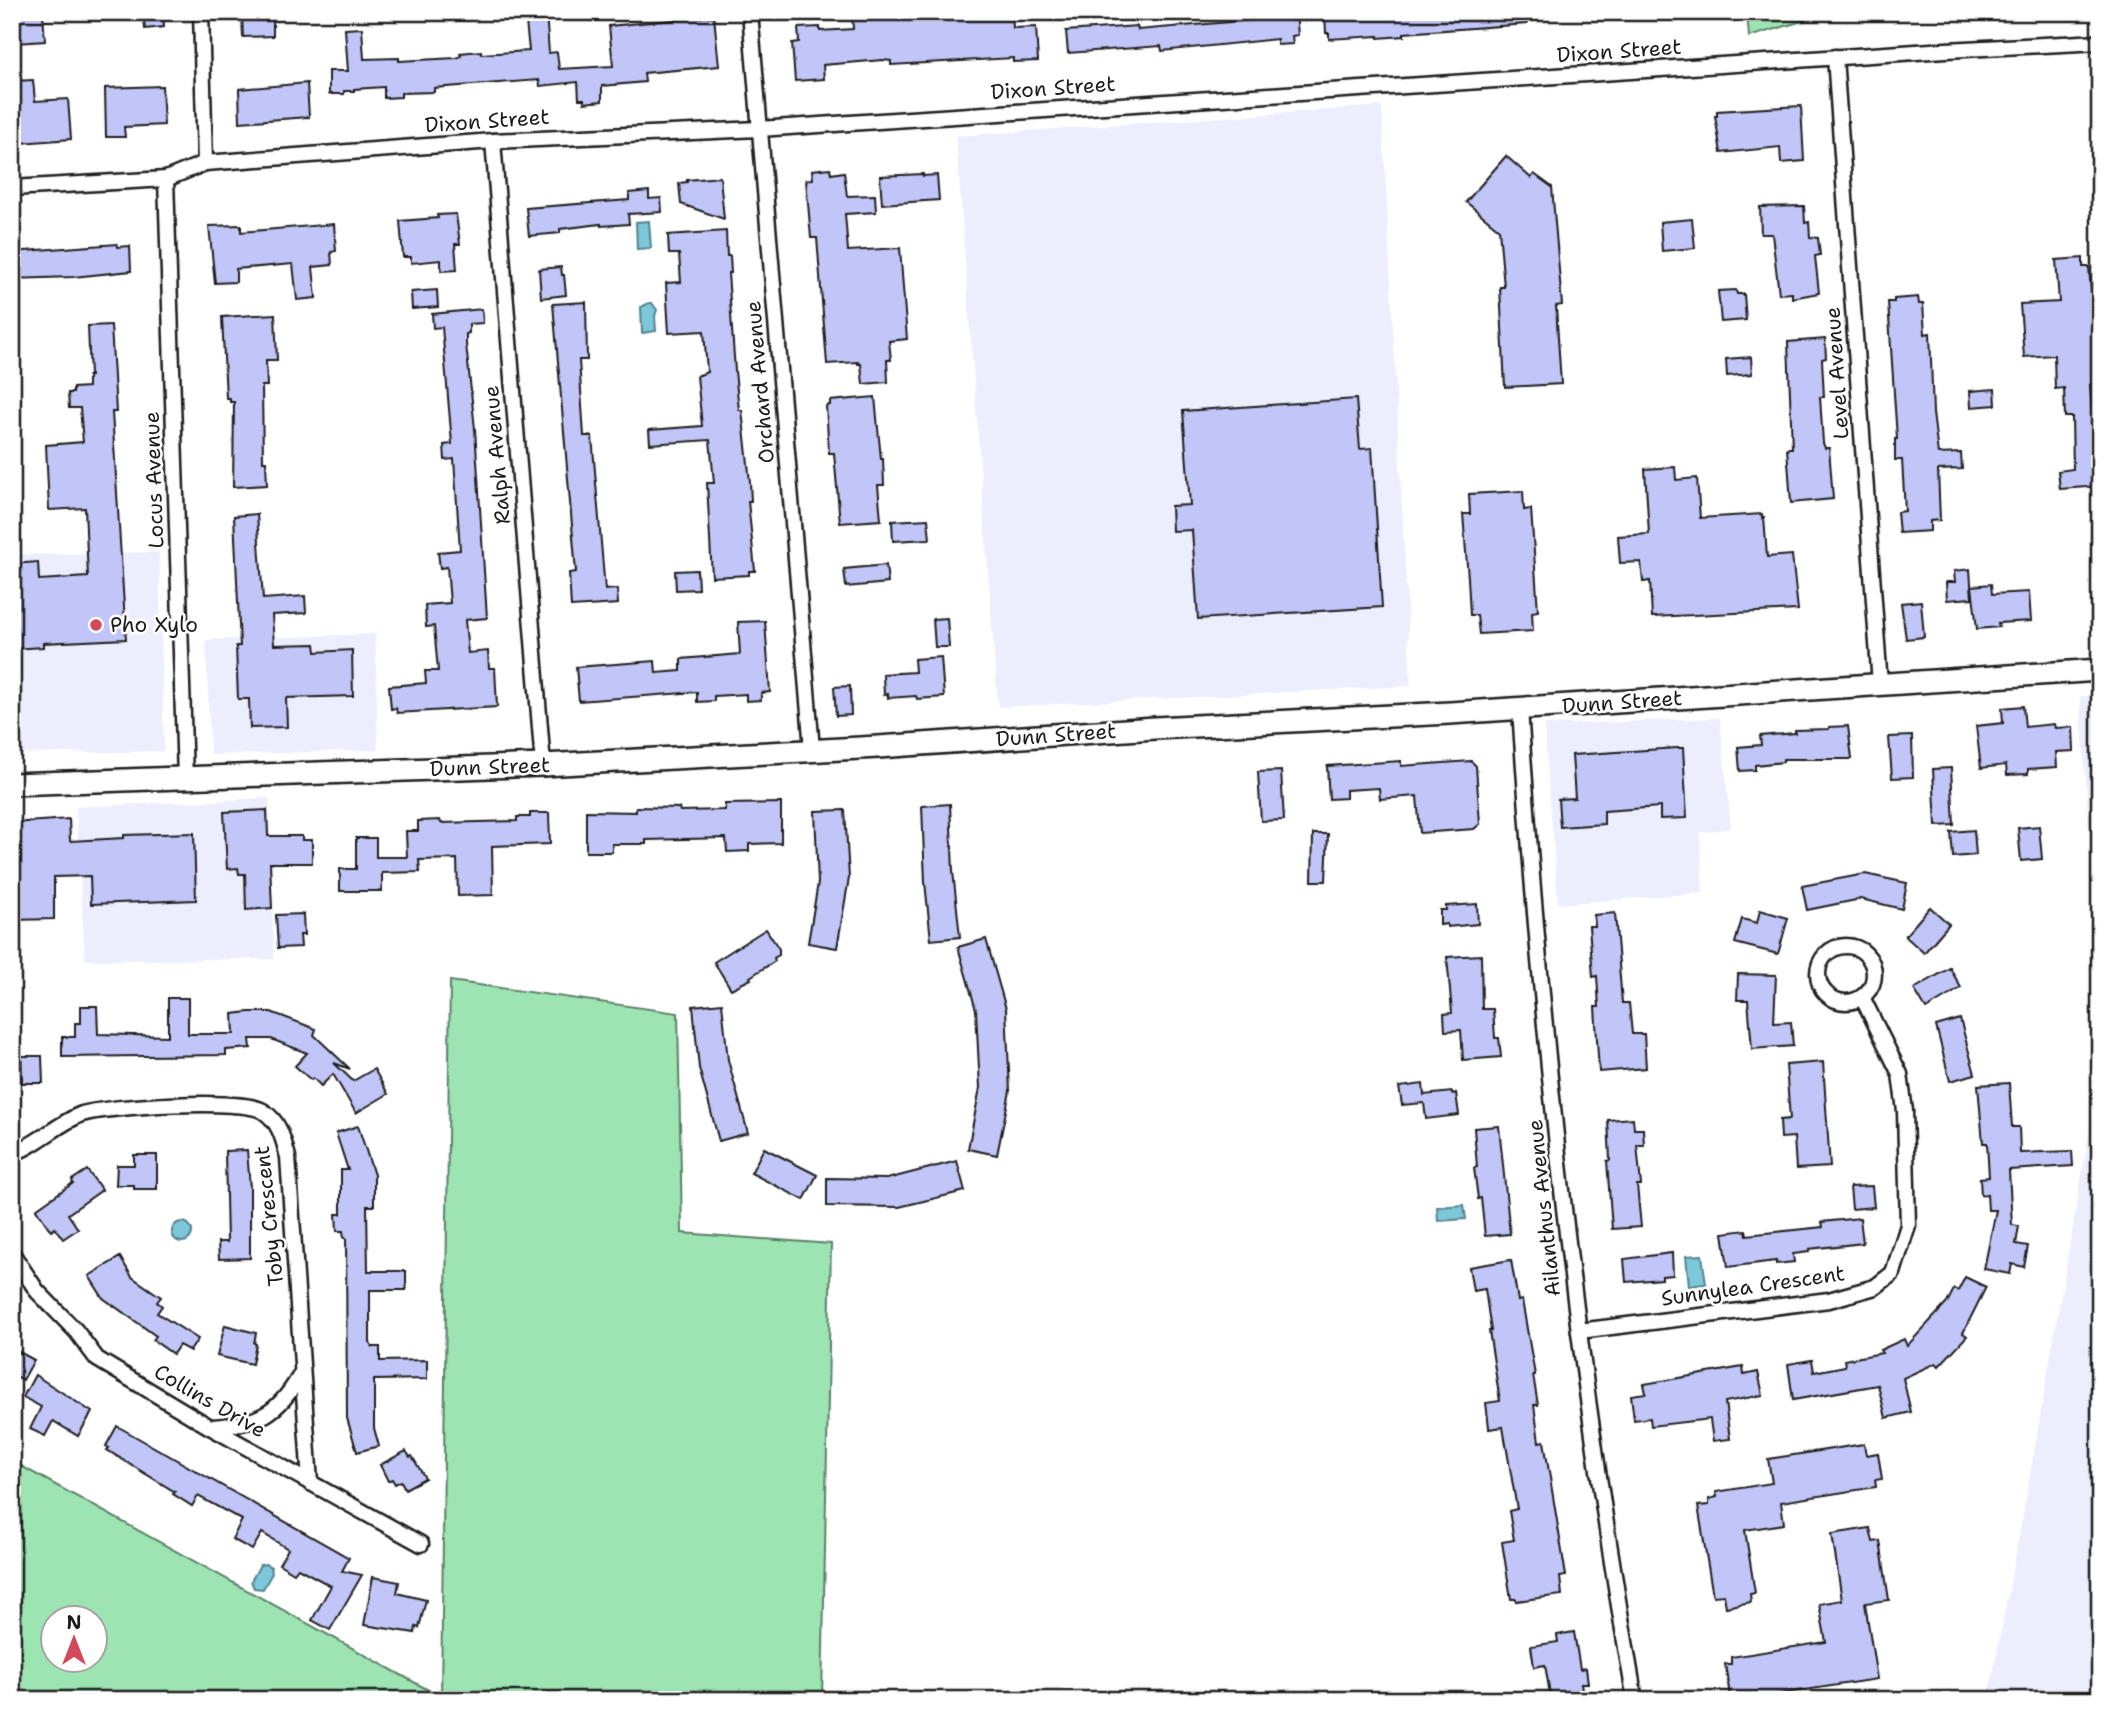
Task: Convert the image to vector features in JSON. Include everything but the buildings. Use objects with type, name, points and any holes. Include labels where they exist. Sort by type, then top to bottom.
[{"type":"street","points":[[201,12],[205,163]]},
{"type":"street","name":"Orchard Avenue","points":[[750,12],[812,749]]},
{"type":"street","name":"Dixon Street","points":[[12,188],[166,179],[205,163],[493,141],[759,129],[2100,41]]},
{"type":"street","name":"Level Avenue","points":[[1835,57],[1880,685]]},
{"type":"street","name":"Ralph Avenue","points":[[493,141],[543,765]]},
{"type":"street","name":"Locus Avenue","points":[[166,179],[185,779]]},
{"type":"street","name":"Dunn Street","points":[[12,783],[543,765],[878,747],[2100,670]]},
{"type":"street","name":"Ailanthus Avenue","points":[[1520,708],[1529,849],[1578,1331],[1635,1700]]},
{"type":"street","points":[[1844,945],[1854,947],[1868,957],[1872,965],[1872,983],[1862,997],[1845,1002],[1836,1000],[1821,988],[1817,969],[1826,953],[1844,945]]},
{"type":"street","name":"Sunnylea Crescent","points":[[1578,1331],[1829,1300],[1875,1287],[1892,1273],[1908,1225],[1905,1111],[1900,1074],[1862,997]]},
{"type":"street","name":"Toby Crescent","points":[[14,1156],[43,1135],[82,1114],[116,1108],[212,1105],[249,1107],[262,1111],[280,1128],[288,1157],[310,1483]]},
{"type":"street","name":"Collins Drive","points":[[12,1253],[37,1291],[76,1331],[97,1359],[211,1427],[421,1545]]},
{"type":"street","points":[[211,1427],[242,1425],[269,1413],[290,1393],[303,1371]]},
{"type":"shaded area","points":[[1382,106],[1411,686],[998,707],[956,136]]},
{"type":"shaded area","points":[[159,552],[164,751],[12,754],[12,555]]},
{"type":"shaded area","points":[[375,634],[378,750],[210,755],[206,640]]},
{"type":"shaded area","points":[[2080,696],[2100,697],[2100,1069],[2090,842]]},
{"type":"shaded area","points":[[1720,718],[1731,828],[1700,833],[1703,893],[1558,904],[1544,725]]},
{"type":"shaded area","points":[[269,798],[274,959],[85,960],[76,807]]},
{"type":"shaded area","points":[[2100,1069],[2100,1700],[1988,1700],[2025,1504]]},
{"type":"green space","points":[[1747,12],[1815,12],[1816,17],[1749,37]]},
{"type":"green space","points":[[450,981],[678,1013],[682,1233],[831,1244],[822,1700],[12,1700],[12,1461],[441,1697]]},
{"type":"water","points":[[649,221],[651,248],[637,249],[636,222]]},
{"type":"water","points":[[649,303],[657,310],[656,331],[642,333],[641,307]]},
{"type":"water","points":[[1464,1205],[1466,1219],[1438,1221],[1437,1207]]},
{"type":"water","points":[[182,1222],[189,1225],[192,1232],[189,1239],[182,1242],[175,1239],[172,1232],[175,1225]]},
{"type":"water","points":[[1702,1255],[1706,1284],[1689,1286],[1686,1256]]},
{"type":"water","points":[[260,1565],[271,1567],[272,1573],[263,1589],[254,1588],[251,1581]]},
{"type":"place","name":"Pho Xylo","points":[[96,625]]}]
